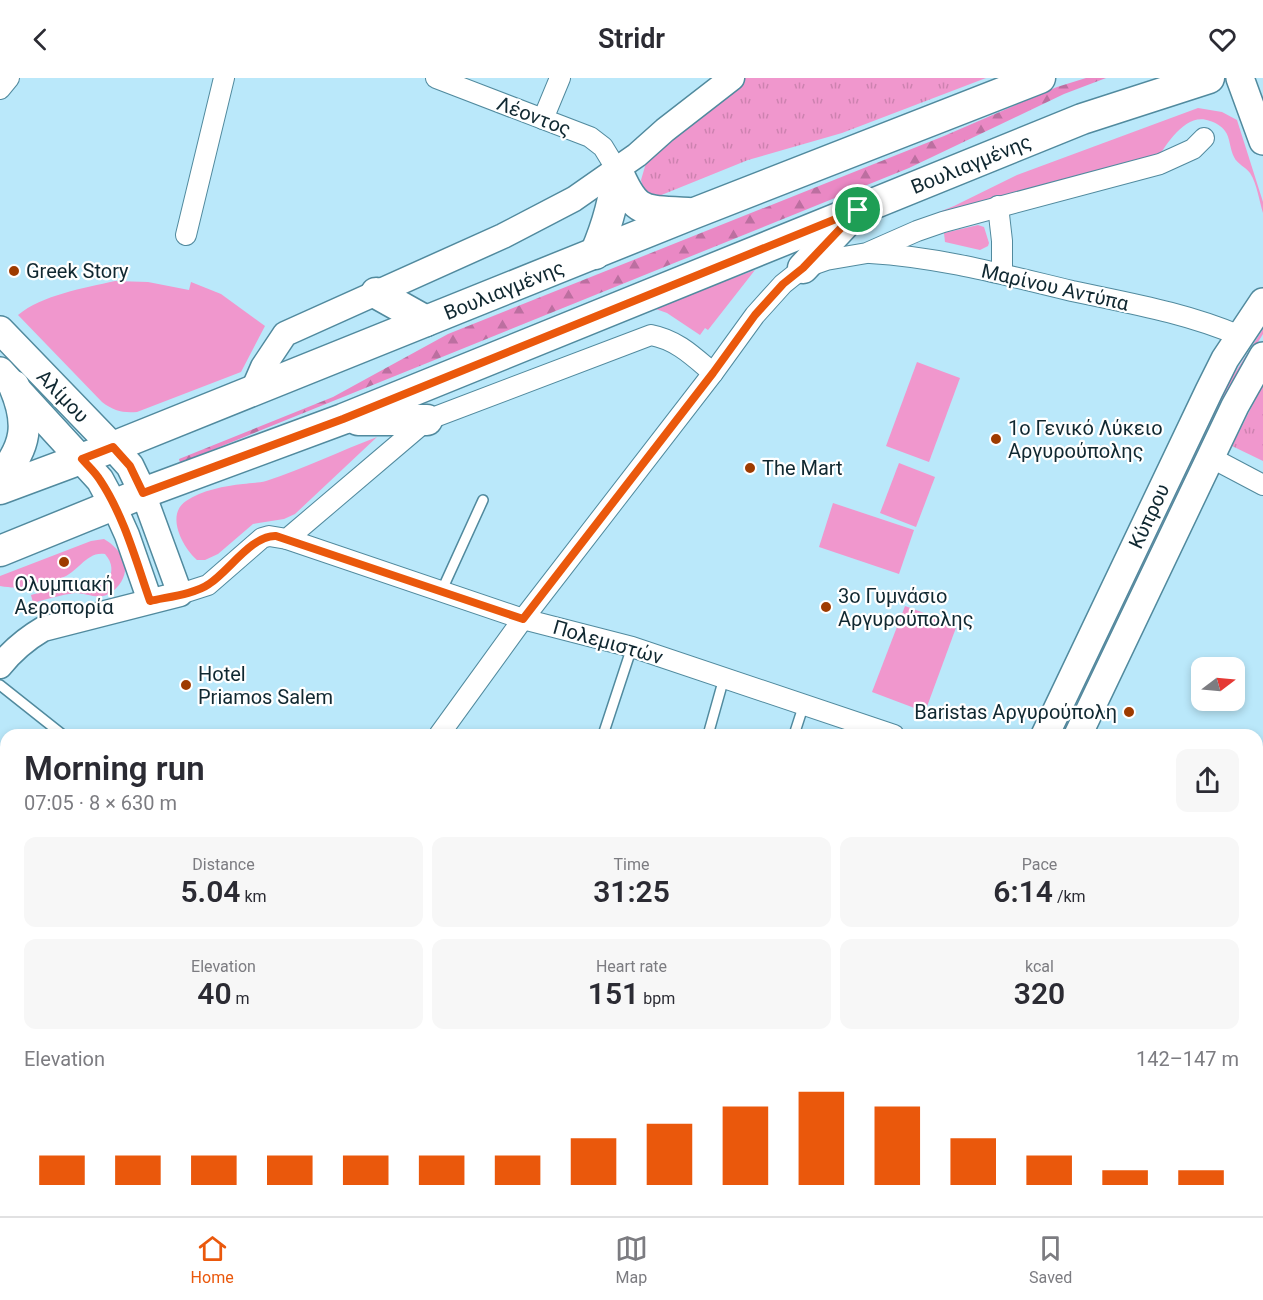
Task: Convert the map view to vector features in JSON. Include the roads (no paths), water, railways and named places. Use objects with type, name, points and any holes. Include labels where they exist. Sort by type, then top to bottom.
[{"type":"main road","name":"Βουλιαγμένης","points":[[0,489],[113,447],[692,214],[1040,78]]},
{"type":"main road","name":"Βουλιαγμένης","points":[[0,551],[143,493],[343,419],[1082,119],[1209,78]]},
{"type":"main road","points":[[1240,78],[1263,141]]},
{"type":"main road","points":[[618,170],[627,192],[635,203],[651,210],[692,214]]},
{"type":"main road","points":[[595,254],[608,225],[618,170]]},
{"type":"main road","points":[[803,268],[858,210]]},
{"type":"main road","points":[[376,293],[426,321]]},
{"type":"main road","name":"Κύπρου","points":[[1048,729],[1209,391],[1240,336],[1263,302]]},
{"type":"main road","name":"Αλίμου","points":[[0,330],[130,466],[143,493]]},
{"type":"main road","name":"Κύπρου","points":[[1081,729],[1234,406],[1263,356]]},
{"type":"main road","points":[[0,477],[18,453],[25,426],[23,407],[7,379]]},
{"type":"main road","name":"Αλίμου","points":[[7,379],[100,480],[114,506]]},
{"type":"main road","points":[[343,419],[427,420]]},
{"type":"street","points":[[0,89],[9,78]]},
{"type":"street","points":[[186,236],[224,78]]},
{"type":"street","name":"Λέοντος","points":[[436,78],[597,142],[609,153],[618,170]]},
{"type":"street","points":[[543,119],[560,78]]},
{"type":"street","points":[[253,390],[263,367],[285,334],[502,236],[574,199],[618,170],[732,78]]},
{"type":"street","points":[[443,729],[523,619],[755,315],[783,284],[803,268],[867,253],[917,231],[998,206],[1160,164],[1193,149],[1204,138]]},
{"type":"street","points":[[998,206],[1002,241],[1002,273]]},
{"type":"street","name":"Μαρίνου Αντύπα","points":[[867,253],[892,254],[1002,273],[1167,312],[1220,327],[1240,336]]},
{"type":"street","points":[[0,666],[10,654],[43,629],[208,585],[262,538],[276,536],[287,539],[427,420],[651,335],[679,344],[713,373]]},
{"type":"street","points":[[1210,457],[1263,485]]},
{"type":"street","points":[[143,493],[180,594]]},
{"type":"street","points":[[114,506],[127,535],[150,601]]},
{"type":"street","name":"Πολεμιστών","points":[[287,539],[523,619],[632,647],[804,704],[866,729]]},
{"type":"lane","points":[[442,590],[483,500]]},
{"type":"lane","points":[[605,729],[632,647]]},
{"type":"lane","points":[[710,729],[724,678]]},
{"type":"lane","points":[[0,685],[55,729]]},
{"type":"lane","points":[[796,729],[804,704]]},
{"type":"place","name":"Greek Story","points":[[14,271]]},
{"type":"place","name":"1ο Γενικό Λύκειο Αργυρούπολης","points":[[996,439]]},
{"type":"place","name":"The Mart","points":[[750,468]]},
{"type":"place","name":"Ολυμπιακή Αεροπορία","points":[[64,562]]},
{"type":"place","name":"3ο Γυμνάσιο Αργυρούπολης","points":[[826,607]]},
{"type":"place","name":"Hotel Priamos Salem","points":[[186,685]]},
{"type":"place","name":"Baristas Αργυρούπολη","points":[[1129,712]]}]
